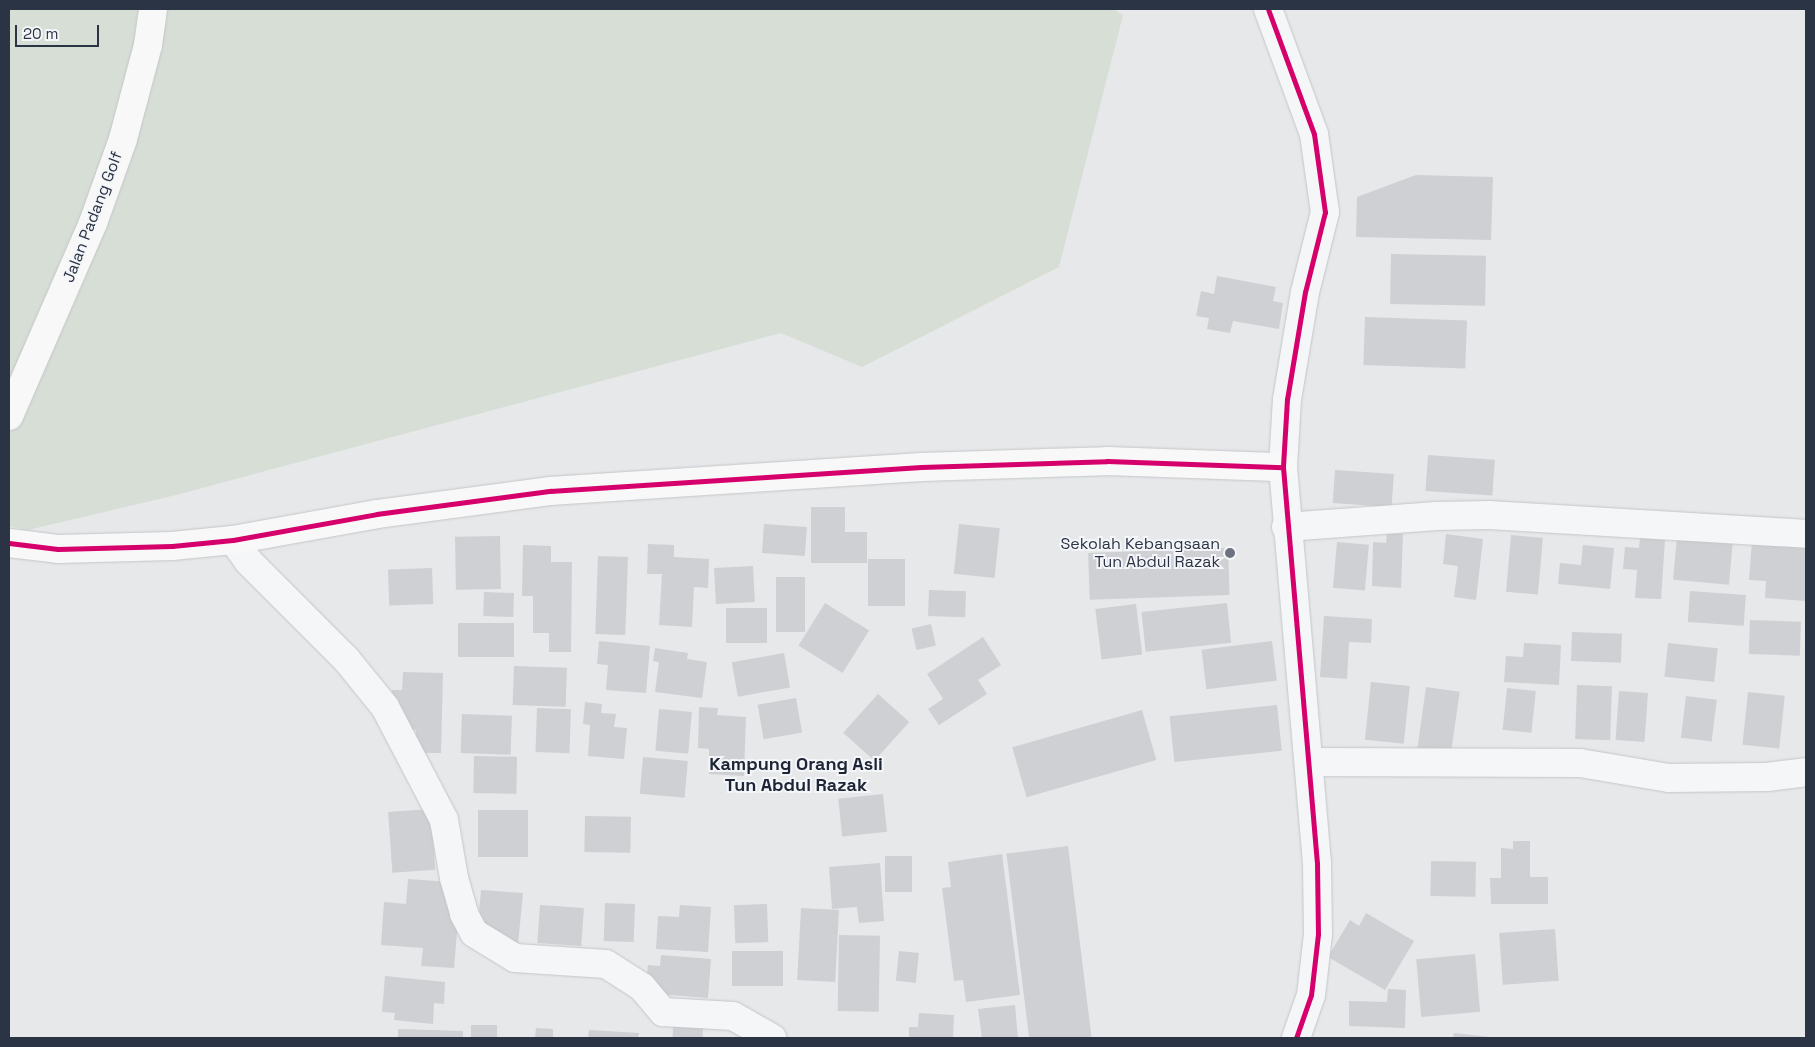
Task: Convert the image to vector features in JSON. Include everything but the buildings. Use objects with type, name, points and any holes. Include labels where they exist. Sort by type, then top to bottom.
[{"type":"street","name":"Jalan Padang Golf","points":[[9,416],[53,318],[123,140],[148,45],[153,9]]},
{"type":"street","points":[[1268,9],[1314,134],[1325,212],[1305,292],[1287,399],[1283,467],[1286,527],[1310,762],[1318,934],[1311,995],[1296,1038]]},
{"type":"street","points":[[9,543],[58,549],[172,546],[233,540],[377,514],[580,489],[922,467],[1097,461],[1283,467]]},
{"type":"street","points":[[1286,527],[1437,516],[1488,515],[1806,534]]},
{"type":"street","points":[[233,540],[248,561],[346,659],[385,707],[444,820],[454,878],[464,914],[474,934],[514,958],[606,964],[642,987],[663,1012],[733,1016],[772,1038]]},
{"type":"street","points":[[1310,762],[1580,762],[1669,778],[1767,777],[1806,772]]},
{"type":"shaded area","points":[[9,9],[1113,9],[1123,15],[1059,267],[862,367],[781,333],[176,495],[28,530],[9,526]]},
{"type":"cycle path","points":[[1268,9],[1314,134],[1325,212],[1305,292],[1287,399],[1283,467],[1317,863],[1318,934],[1311,995],[1296,1038]]},
{"type":"cycle path","points":[[9,543],[58,549],[172,546],[233,540],[377,514],[550,491],[921,467],[1107,461],[1283,467]]},
{"type":"place","name":"Sekolah Kebangsaan Tun Abdul Razak","points":[[1230,553]]},
{"type":"district","name":"Kampung Orang Asli Tun Abdul Razak","points":[[796,775]]}]
